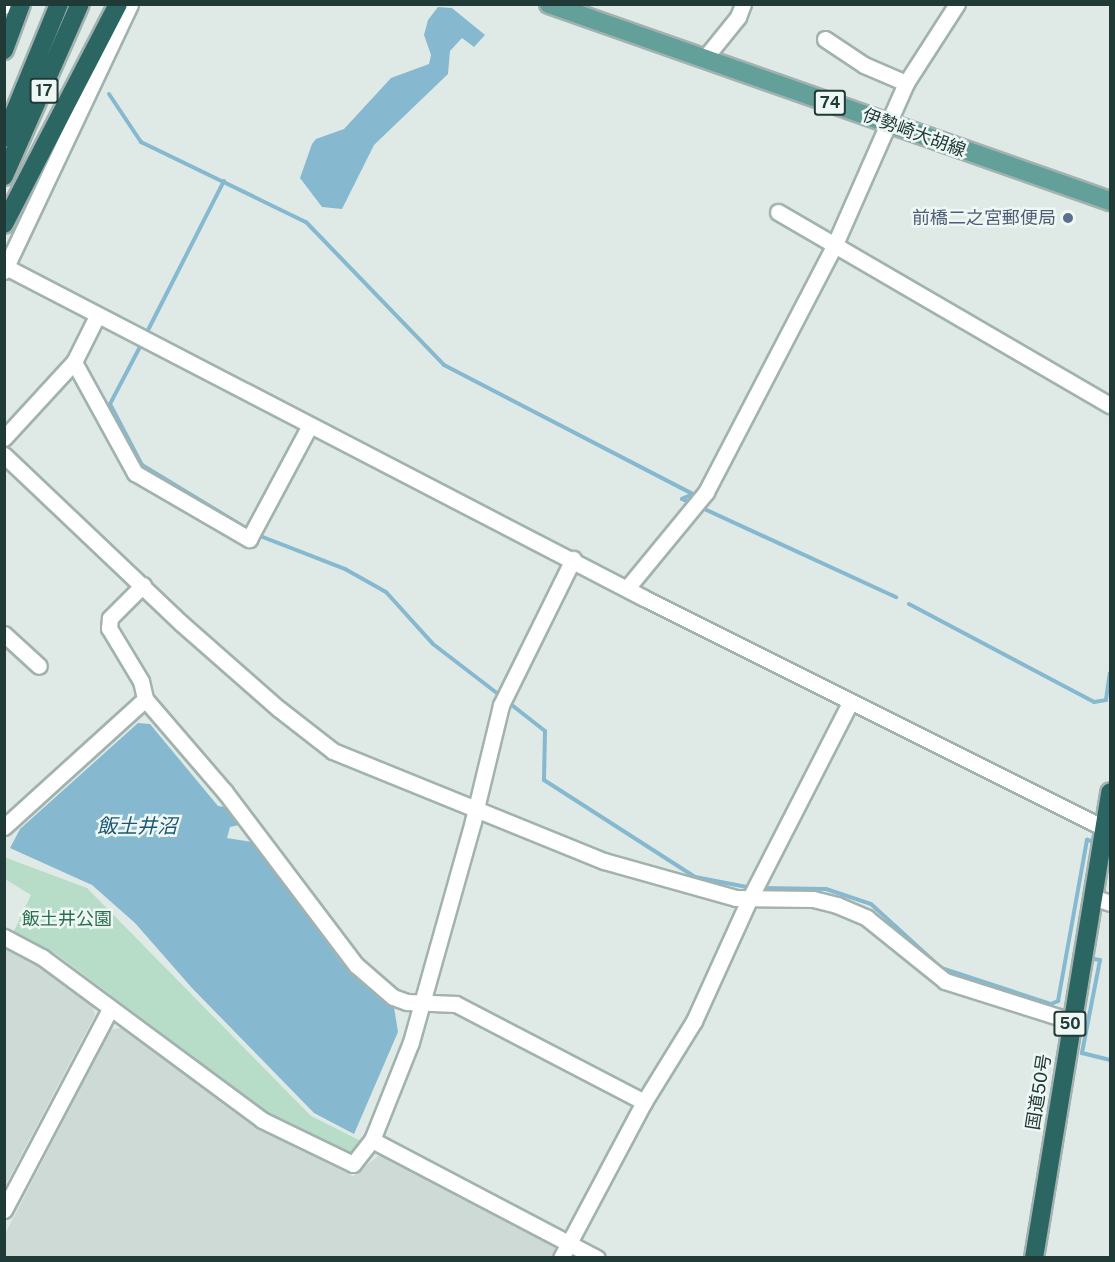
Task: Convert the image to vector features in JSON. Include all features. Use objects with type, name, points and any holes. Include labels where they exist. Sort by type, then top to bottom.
[{"type":"highway","points":[[4,50],[21,4]]},
{"type":"highway","name":"17","points":[[4,138],[59,4]]},
{"type":"highway","name":"17","points":[[4,176],[80,4]]},
{"type":"highway","points":[[4,224],[126,6]]},
{"type":"highway","name":"国道50号","points":[[1035,1257],[1071,1021],[1110,792]]},
{"type":"main road","name":"伊勢崎大胡線","points":[[549,4],[1110,201]]},
{"type":"street","points":[[704,59],[738,17],[743,4]]},
{"type":"street","points":[[628,587],[706,492],[835,244],[906,83],[957,4]]},
{"type":"street","points":[[126,6],[5,268],[850,703],[1104,828]]},
{"type":"street","points":[[825,39],[864,65],[906,83]]},
{"type":"street","points":[[778,212],[1110,405]]},
{"type":"street","points":[[4,438],[74,362],[97,316]]},
{"type":"street","points":[[74,362],[135,472],[249,539],[310,425]]},
{"type":"street","points":[[4,455],[279,710],[333,751],[603,861],[748,900],[813,899],[837,904],[867,918],[945,981],[1071,1021]]},
{"type":"street","points":[[4,937],[42,957],[262,1120],[353,1164],[372,1140],[424,1000],[501,705],[573,559]]},
{"type":"street","points":[[143,585],[110,618],[109,628],[141,681],[145,699],[225,792],[356,965],[393,997],[407,1002],[424,1000],[456,1004],[644,1102]]},
{"type":"street","points":[[4,634],[39,666]]},
{"type":"street","points":[[4,827],[145,699]]},
{"type":"street","points":[[561,1257],[644,1102],[694,1021],[748,900],[850,703]]},
{"type":"street","points":[[1092,897],[1110,903]]},
{"type":"street","points":[[4,1210],[110,1009]]},
{"type":"street","points":[[372,1140],[597,1257]]},
{"type":"shaded area","points":[[5,946],[39,964],[92,1003],[95,1015],[5,1186]]},
{"type":"shaded area","points":[[123,1028],[264,1131],[353,1176],[383,1152],[551,1242],[556,1251],[552,1258],[5,1258],[5,1234],[111,1029]]},
{"type":"green space","name":"飯土井公園","points":[[4,857],[87,888],[311,1116],[361,1141],[348,1155],[271,1115],[56,954],[13,933],[31,895],[5,879]]},
{"type":"water","points":[[438,7],[452,8],[485,35],[474,47],[462,38],[450,51],[448,74],[374,145],[342,209],[322,207],[300,178],[312,144],[316,139],[344,129],[391,78],[429,64],[431,55],[424,35],[428,20]]},
{"type":"water","name":"飯土井沼","points":[[138,723],[150,724],[218,806],[226,807],[239,825],[230,827],[227,838],[252,842],[341,962],[378,997],[394,1007],[398,1032],[354,1134],[314,1113],[192,988],[135,923],[92,885],[10,848],[20,829]]},
{"type":"waterway","points":[[109,94],[141,142],[306,222],[444,365],[693,494],[682,499],[691,503]]},
{"type":"waterway","points":[[145,336],[224,181]]},
{"type":"waterway","points":[[142,343],[110,404],[142,465],[241,525]]},
{"type":"waterway","points":[[700,507],[896,597]]},
{"type":"waterway","points":[[255,534],[345,569],[386,592],[433,644],[502,697]]},
{"type":"waterway","points":[[909,604],[1094,702],[1106,700],[1110,673]]},
{"type":"waterway","points":[[508,702],[545,731],[544,780],[695,877],[752,888]]},
{"type":"waterway","points":[[759,888],[826,889],[871,904],[941,968],[1051,1004],[1058,1001],[1087,840],[1092,841]]},
{"type":"waterway","points":[[1094,959],[1100,960],[1082,1053],[1110,1060]]},
{"type":"place","name":"前橋二之宮郵便局","points":[[1068,218]]}]
